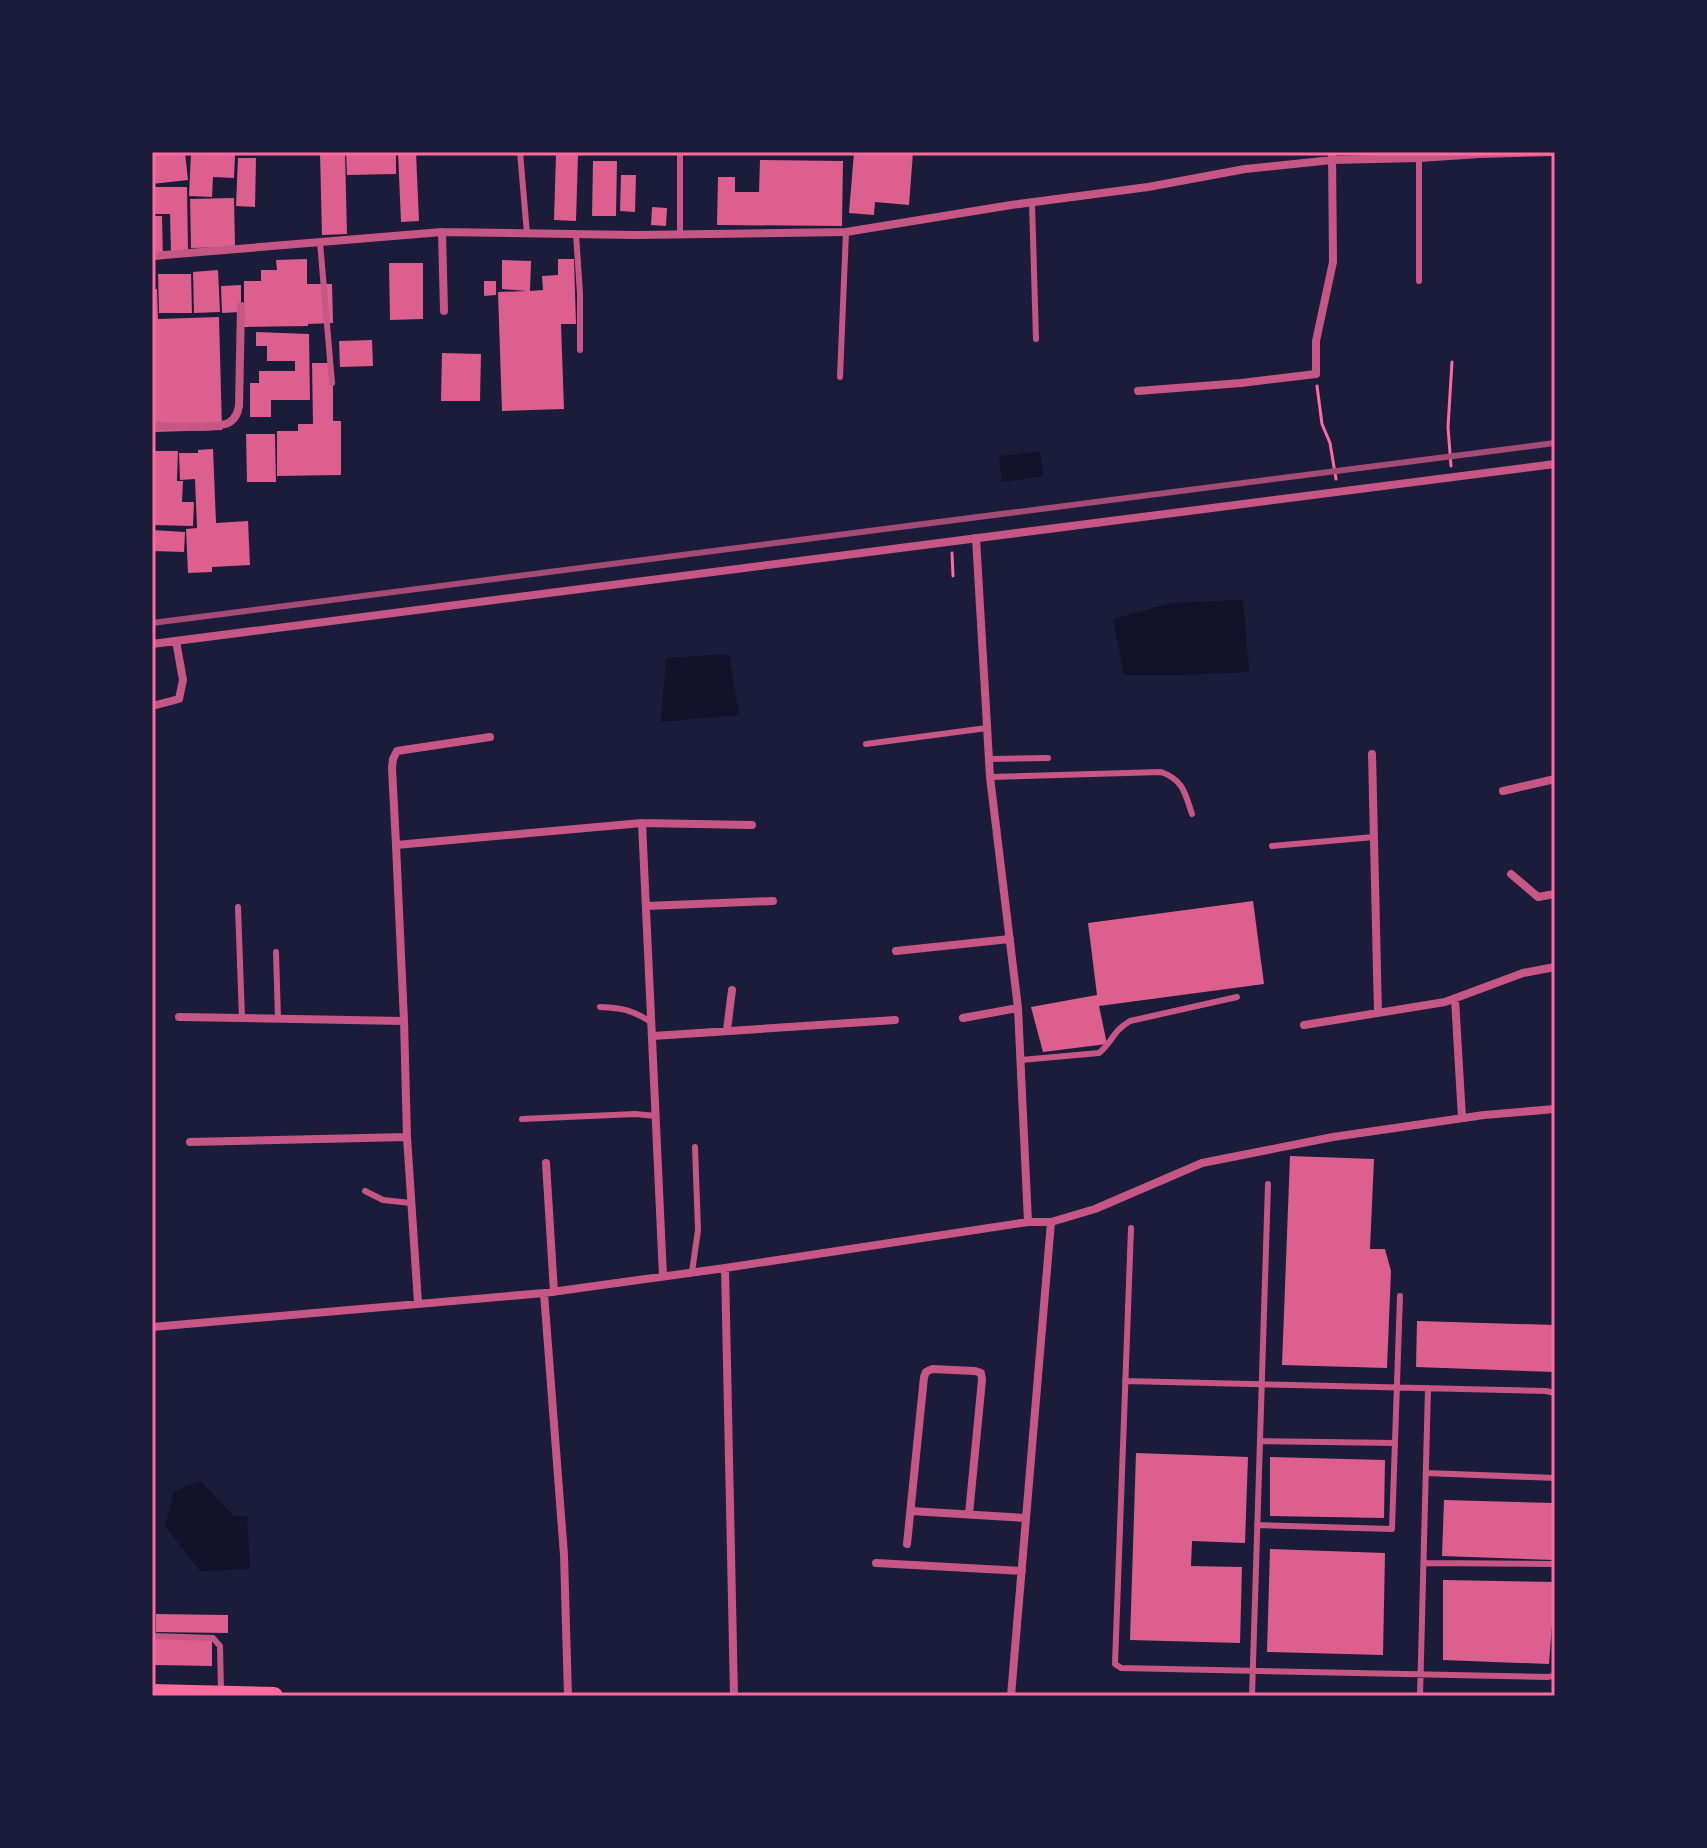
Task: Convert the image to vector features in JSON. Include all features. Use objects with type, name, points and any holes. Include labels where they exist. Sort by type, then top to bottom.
[{"type":"highway","points":[[152,1693],[274,1696]]},
{"type":"street","points":[[152,256],[442,232],[846,232],[1332,156],[1419,158],[1555,152]]},
{"type":"street","points":[[1138,391],[1316,374],[1316,341],[1333,262],[1332,156]]},
{"type":"street","points":[[442,232],[444,311]]},
{"type":"street","points":[[152,426],[218,426],[230,422],[237,414],[241,306]]},
{"type":"street","points":[[152,644],[1555,464]]},
{"type":"street","points":[[976,538],[990,777],[1018,1008],[1028,1222]]},
{"type":"street","points":[[152,706],[179,699],[183,680],[176,641]]},
{"type":"street","points":[[418,1303],[407,1137],[393,759],[397,751],[490,737]]},
{"type":"street","points":[[1372,754],[1378,1013]]},
{"type":"street","points":[[1503,791],[1555,779]]},
{"type":"street","points":[[396,845],[642,823],[752,825]]},
{"type":"street","points":[[642,823],[663,1276]]},
{"type":"street","points":[[1511,874],[1538,897],[1555,894]]},
{"type":"street","points":[[646,906],[773,901]]},
{"type":"street","points":[[896,951],[1010,939]]},
{"type":"street","points":[[1304,1025],[1445,1002],[1523,973],[1555,967]]},
{"type":"street","points":[[727,1030],[732,990]]},
{"type":"street","points":[[1455,999],[1462,1118]]},
{"type":"street","points":[[963,1018],[1018,1008]]},
{"type":"street","points":[[179,1017],[404,1021]]},
{"type":"street","points":[[653,1036],[895,1020]]},
{"type":"street","points":[[152,1327],[549,1292],[1028,1222],[1051,1222],[1095,1209],[1202,1163],[1333,1137],[1462,1118],[1555,1109]]},
{"type":"street","points":[[190,1142],[407,1137]]},
{"type":"street","points":[[546,1163],[568,1696]]},
{"type":"street","points":[[1011,1696],[1051,1222]]},
{"type":"street","points":[[725,1268],[734,1696]]},
{"type":"street","points":[[907,1544],[926,1372],[932,1369],[981,1373],[969,1514]]},
{"type":"street","points":[[911,1511],[1026,1518]]},
{"type":"street","points":[[876,1563],[1022,1571]]},
{"type":"lane","points":[[520,152],[527,234]]},
{"type":"lane","points":[[680,153],[680,234]]},
{"type":"lane","points":[[1419,158],[1419,281]]},
{"type":"lane","points":[[1032,203],[1036,339]]},
{"type":"lane","points":[[840,377],[846,232]]},
{"type":"lane","points":[[576,234],[580,350]]},
{"type":"lane","points":[[320,242],[332,383]]},
{"type":"lane","points":[[866,744],[987,728]]},
{"type":"lane","points":[[989,759],[1048,758]]},
{"type":"lane","points":[[990,777],[1161,772],[1181,784],[1192,814]]},
{"type":"lane","points":[[1272,846],[1374,837]]},
{"type":"lane","points":[[238,907],[242,1018]]},
{"type":"lane","points":[[276,952],[278,1019]]},
{"type":"lane","points":[[1021,1060],[1099,1053],[1109,1045],[1117,1029],[1130,1021],[1237,997]]},
{"type":"lane","points":[[600,1007],[622,1008],[651,1022]]},
{"type":"lane","points":[[522,1119],[635,1114],[656,1116]]},
{"type":"lane","points":[[692,1272],[698,1230],[695,1147]]},
{"type":"lane","points":[[1252,1696],[1268,1184]]},
{"type":"lane","points":[[365,1191],[383,1200],[411,1203]]},
{"type":"lane","points":[[1131,1228],[1115,1664],[1121,1668],[1547,1677],[1554,1676],[1555,1671]]},
{"type":"lane","points":[[1257,1525],[1392,1529],[1400,1296]]},
{"type":"lane","points":[[1125,1381],[1555,1393]]},
{"type":"lane","points":[[1420,1696],[1428,1388]]},
{"type":"lane","points":[[1260,1441],[1395,1443]]},
{"type":"lane","points":[[1426,1473],[1555,1478]]},
{"type":"lane","points":[[1424,1563],[1555,1564]]},
{"type":"lane","points":[[152,1636],[213,1638],[220,1646],[221,1694]]},
{"type":"path","points":[[1452,362],[1448,427],[1452,477]]},
{"type":"path","points":[[1316,374],[1322,424],[1330,443],[1338,492]]},
{"type":"path","points":[[952,541],[953,576]]},
{"type":"shaded area","points":[[1040,452],[1043,476],[1002,482],[999,456]]},
{"type":"shaded area","points":[[1243,600],[1249,672],[1124,675],[1113,619],[1171,603]]},
{"type":"shaded area","points":[[729,654],[739,715],[661,722],[666,658]]},
{"type":"shaded area","points":[[200,1481],[234,1516],[247,1516],[250,1569],[200,1571],[165,1526],[174,1491]]},
{"type":"building","points":[[185,152],[188,180],[152,184],[152,153]]},
{"type":"building","points":[[191,152],[235,154],[234,178],[213,177],[212,197],[189,196]]},
{"type":"building","points":[[345,152],[347,234],[322,235],[320,153]]},
{"type":"building","points":[[346,152],[396,152],[396,174],[347,175]]},
{"type":"building","points":[[398,152],[416,152],[419,221],[401,222]]},
{"type":"building","points":[[854,152],[913,152],[909,205],[875,202],[874,215],[849,213]]},
{"type":"building","points":[[556,154],[578,155],[576,221],[554,220]]},
{"type":"building","points":[[238,158],[256,158],[255,207],[236,206]]},
{"type":"building","points":[[760,160],[843,161],[842,226],[717,225],[718,177],[735,177],[735,192],[759,192]]},
{"type":"building","points":[[593,161],[617,161],[616,216],[592,216]]},
{"type":"building","points":[[621,175],[636,175],[635,212],[620,211]]},
{"type":"building","points":[[152,187],[187,187],[188,252],[171,252],[170,214],[152,214]]},
{"type":"building","points":[[234,198],[235,247],[191,248],[190,199]]},
{"type":"building","points":[[652,207],[667,208],[666,226],[651,225]]},
{"type":"building","points":[[152,216],[162,216],[163,259],[152,260]]},
{"type":"building","points":[[307,259],[307,284],[332,284],[333,323],[244,327],[244,281],[261,281],[261,270],[277,270],[276,260]]},
{"type":"building","points":[[558,259],[574,259],[576,324],[561,324],[564,409],[502,411],[498,292],[527,291],[502,289],[502,260],[531,261],[530,291],[543,290],[542,276],[558,275]]},
{"type":"building","points":[[389,263],[423,263],[423,319],[390,320]]},
{"type":"building","points":[[218,270],[220,312],[194,313],[193,272]]},
{"type":"building","points":[[158,274],[191,274],[192,313],[159,313]]},
{"type":"building","points":[[484,281],[496,281],[496,295],[484,296]]},
{"type":"building","points":[[241,285],[241,312],[222,313],[221,286]]},
{"type":"building","points":[[157,289],[158,319],[219,317],[222,430],[152,432],[152,290]]},
{"type":"building","points":[[256,332],[309,334],[310,400],[271,400],[271,417],[250,417],[250,383],[259,383],[259,371],[295,371],[295,361],[267,361],[267,346],[256,346]]},
{"type":"building","points":[[372,340],[373,366],[340,367],[339,341]]},
{"type":"building","points":[[442,353],[481,354],[480,401],[441,401]]},
{"type":"building","points":[[312,363],[333,363],[333,421],[341,421],[341,475],[277,476],[277,431],[298,431],[298,424],[313,424]]},
{"type":"building","points":[[246,434],[275,434],[276,482],[247,482]]},
{"type":"building","points":[[213,449],[216,523],[248,521],[250,565],[212,567],[212,572],[188,573],[186,529],[197,528],[195,479],[180,480],[179,453]]},
{"type":"building","points":[[152,451],[178,451],[177,481],[183,481],[182,502],[194,502],[193,526],[152,525]]},
{"type":"building","points":[[152,530],[185,532],[184,552],[152,551]]},
{"type":"building","points":[[1253,901],[1264,984],[1099,1006],[1107,1044],[1043,1052],[1031,1007],[1097,995],[1088,923]]},
{"type":"building","points":[[1290,1156],[1374,1159],[1370,1249],[1385,1249],[1391,1271],[1387,1368],[1282,1365]]},
{"type":"building","points":[[1417,1321],[1555,1325],[1555,1372],[1416,1367]]},
{"type":"building","points":[[1136,1453],[1248,1457],[1245,1543],[1192,1541],[1191,1566],[1242,1567],[1240,1643],[1130,1640]]},
{"type":"building","points":[[1270,1457],[1385,1460],[1384,1518],[1270,1516]]},
{"type":"building","points":[[1444,1500],[1555,1503],[1554,1560],[1442,1556]]},
{"type":"building","points":[[1270,1549],[1385,1553],[1383,1655],[1267,1652]]},
{"type":"building","points":[[1443,1580],[1555,1582],[1549,1664],[1443,1660]]},
{"type":"building","points":[[156,1614],[228,1615],[228,1633],[156,1632]]},
{"type":"building","points":[[152,1639],[212,1639],[212,1666],[152,1665]]},
{"type":"railway","points":[[152,623],[1555,443]]}]
